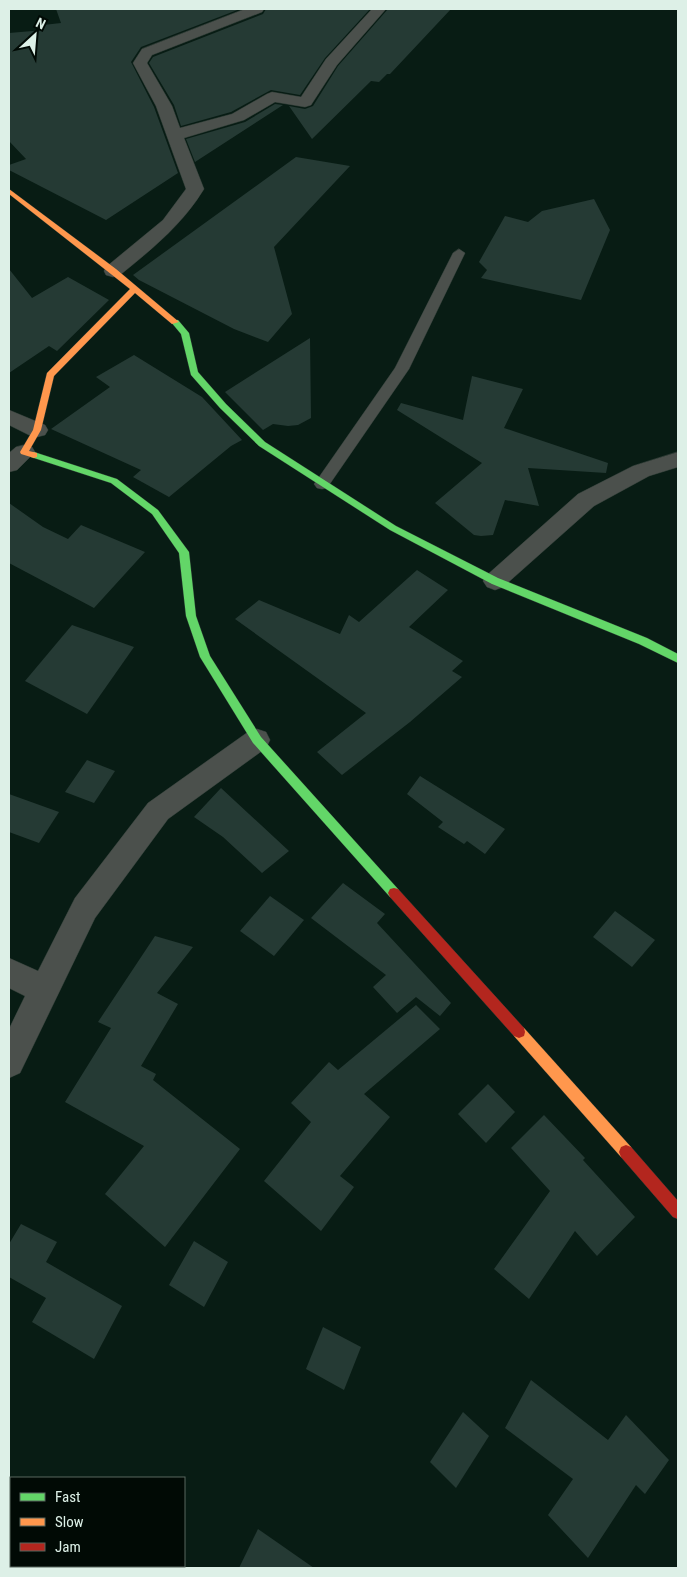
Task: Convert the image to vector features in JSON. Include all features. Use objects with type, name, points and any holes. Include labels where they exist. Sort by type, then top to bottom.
[{"type":"street","points":[[113,271],[158,235],[185,208],[195,189],[164,106],[140,64],[147,52],[257,9]]},
{"type":"street","points":[[175,135],[238,117],[272,97],[305,102],[331,62],[379,9]]},
{"type":"street","points":[[9,191],[113,271],[174,321],[185,333],[194,373],[223,406],[262,444],[393,528],[495,580],[643,641],[678,659]]},
{"type":"street","points":[[134,289],[50,375],[37,430],[16,459],[114,481],[155,512],[184,552],[191,616],[205,657],[257,740],[678,1212]]},
{"type":"street","points":[[9,417],[37,430]]},
{"type":"street","points":[[495,580],[586,500],[641,471],[678,459]]},
{"type":"street","points":[[9,1062],[85,908],[158,811],[257,740]]},
{"type":"street","points":[[9,972],[45,990]]},
{"type":"lane","points":[[322,484],[402,369],[458,253]]},
{"type":"building","points":[[56,9],[240,9],[141,47],[131,62],[154,107],[178,173],[106,220],[9,170],[9,165],[26,159],[9,141],[9,33],[44,30],[43,25],[61,23]]},
{"type":"building","points":[[266,9],[370,9],[325,58],[300,95],[271,90],[231,112],[181,126],[174,105],[149,63],[153,57],[263,14]]},
{"type":"building","points":[[388,9],[451,9],[390,74],[387,74],[379,82],[371,81],[312,139],[289,106],[305,109],[313,106],[338,66]]},
{"type":"building","points":[[275,104],[283,105],[195,162],[186,139],[245,122]]},
{"type":"building","points":[[296,157],[350,166],[274,247],[292,314],[268,342],[234,329],[139,280],[133,275]]},
{"type":"building","points":[[594,199],[610,230],[581,300],[481,278],[487,270],[479,262],[505,216],[528,222],[542,211]]},
{"type":"building","points":[[9,269],[32,298],[68,277],[109,300],[57,351],[49,346],[9,373]]},
{"type":"building","points":[[310,338],[311,418],[298,425],[273,424],[263,430],[225,392]]},
{"type":"building","points":[[134,355],[202,397],[242,440],[231,446],[169,497],[133,477],[141,470],[51,429],[110,387],[96,377]]},
{"type":"building","points":[[472,376],[523,389],[504,428],[608,463],[606,473],[528,468],[539,506],[505,500],[493,535],[474,535],[435,503],[482,463],[397,410],[401,403],[463,420]]},
{"type":"building","points":[[9,503],[43,527],[68,539],[81,525],[145,552],[94,608],[9,563]]},
{"type":"building","points":[[417,570],[448,590],[409,627],[463,661],[452,671],[462,677],[410,722],[342,775],[317,752],[366,713],[235,619],[259,600],[340,634],[349,615],[359,622]]},
{"type":"building","points":[[72,625],[134,647],[87,714],[25,681]]},
{"type":"building","points":[[87,760],[115,771],[94,803],[65,792]]},
{"type":"building","points":[[420,776],[505,829],[485,854],[467,841],[464,844],[438,827],[443,822],[407,794]]},
{"type":"building","points":[[221,788],[289,851],[262,873],[223,837],[194,817]]},
{"type":"building","points":[[9,794],[59,812],[39,843],[9,832]]},
{"type":"building","points":[[343,883],[385,914],[377,923],[451,1003],[440,1016],[416,997],[397,1013],[373,987],[386,975],[311,918]]},
{"type":"building","points":[[270,896],[304,920],[274,956],[240,931]]},
{"type":"building","points":[[615,911],[655,940],[632,967],[593,937]]},
{"type":"building","points":[[155,936],[193,947],[157,993],[178,1004],[141,1066],[156,1074],[153,1080],[240,1149],[165,1247],[105,1194],[144,1146],[65,1102],[111,1028],[98,1022]]},
{"type":"building","points":[[416,1005],[440,1029],[364,1094],[390,1117],[340,1176],[354,1187],[321,1231],[264,1181],[311,1122],[291,1103],[329,1062],[338,1070]]},
{"type":"building","points":[[488,1084],[515,1112],[486,1143],[458,1114]]},
{"type":"building","points":[[544,1115],[585,1158],[583,1160],[635,1217],[597,1256],[575,1231],[529,1299],[494,1269],[550,1191],[511,1148]]},
{"type":"building","points":[[21,1224],[57,1242],[46,1262],[122,1306],[94,1359],[32,1322],[46,1298],[9,1277],[9,1244]]},
{"type":"building","points":[[194,1241],[228,1262],[204,1307],[169,1285]]},
{"type":"building","points":[[323,1327],[361,1347],[344,1390],[306,1369]]},
{"type":"building","points":[[531,1380],[608,1440],[626,1415],[669,1460],[645,1494],[636,1485],[588,1558],[548,1515],[573,1479],[505,1428]]},
{"type":"building","points":[[463,1412],[489,1436],[456,1488],[430,1462]]},
{"type":"building","points":[[258,1529],[314,1568],[239,1568]]},
{"type":"traffic: fast","points":[[175,322],[185,333],[194,373],[223,406],[262,444],[393,528],[495,581],[643,641],[678,659]]},
{"type":"traffic: fast","points":[[34,455],[114,481],[155,512],[184,552],[191,616],[205,657],[257,740],[394,893]]},
{"type":"traffic: slow","points":[[9,191],[113,271],[175,322]]},
{"type":"traffic: slow","points":[[34,455],[24,452],[37,430],[50,375],[134,289]]},
{"type":"traffic: slow","points":[[519,1032],[626,1152]]},
{"type":"traffic: jam","points":[[394,893],[519,1032]]},
{"type":"traffic: jam","points":[[626,1152],[678,1212]]}]
